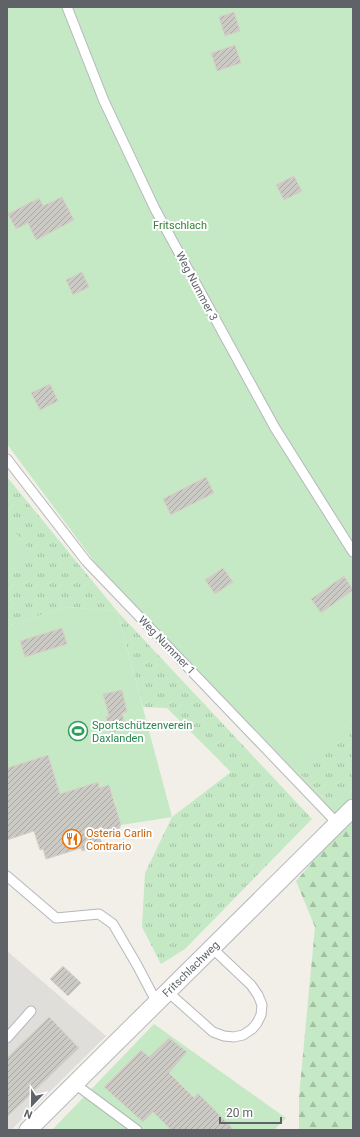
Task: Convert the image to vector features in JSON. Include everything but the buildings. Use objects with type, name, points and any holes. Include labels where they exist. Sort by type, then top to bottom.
[{"type":"street","name":"Fritschlachweg","points":[[28,1130],[353,808]]},
{"type":"lane","name":"Weg Nummer 3","points":[[67,7],[104,101],[155,209],[275,428],[353,552]]},
{"type":"lane","name":"Weg Nummer 1","points":[[7,458],[86,561],[337,823]]},
{"type":"lane","points":[[7,876],[56,918],[99,914],[113,924],[137,965],[162,997],[213,1032],[224,1036],[234,1037],[243,1035],[252,1029],[257,1023],[261,1015],[262,1005],[258,995],[251,985],[212,948]]},
{"type":"lane","points":[[7,1038],[31,1011]]},
{"type":"lane","points":[[75,1084],[137,1130]]},
{"type":"shaded area","points":[[7,951],[106,1036],[11,1130],[7,1130]]},
{"type":"green space","name":"Fritschlach","points":[[7,7],[353,7],[353,719],[296,770],[328,802],[343,797],[353,788],[353,826],[340,819],[96,564],[7,444]]},
{"type":"green space","points":[[7,477],[117,611],[66,607],[7,626],[7,572],[31,551],[7,523]]},
{"type":"green space","points":[[7,523],[31,551],[7,572]]},
{"type":"green space","name":"Sportschützenverein Daxlanden","points":[[66,607],[117,611],[172,817],[121,825],[119,818],[111,820],[107,808],[116,805],[109,785],[99,788],[97,782],[60,794],[47,755],[7,768],[7,626]]},
{"type":"green space","points":[[117,611],[312,819],[185,949],[161,964],[142,927],[145,873],[172,817],[231,772],[167,708],[143,707]]},
{"type":"green space","points":[[353,719],[353,788],[344,797],[328,802],[296,770]]},
{"type":"green space","points":[[347,822],[353,826],[353,1130],[299,1130],[299,1097],[315,927],[296,881]]},
{"type":"green space","points":[[154,1024],[286,1118],[274,1130],[52,1130]]},
{"type":"place","name":"Sportschützenverein Daxlanden","points":[[78,731]]},
{"type":"place","name":"Osteria Carlin Contrario","points":[[72,839]]}]
